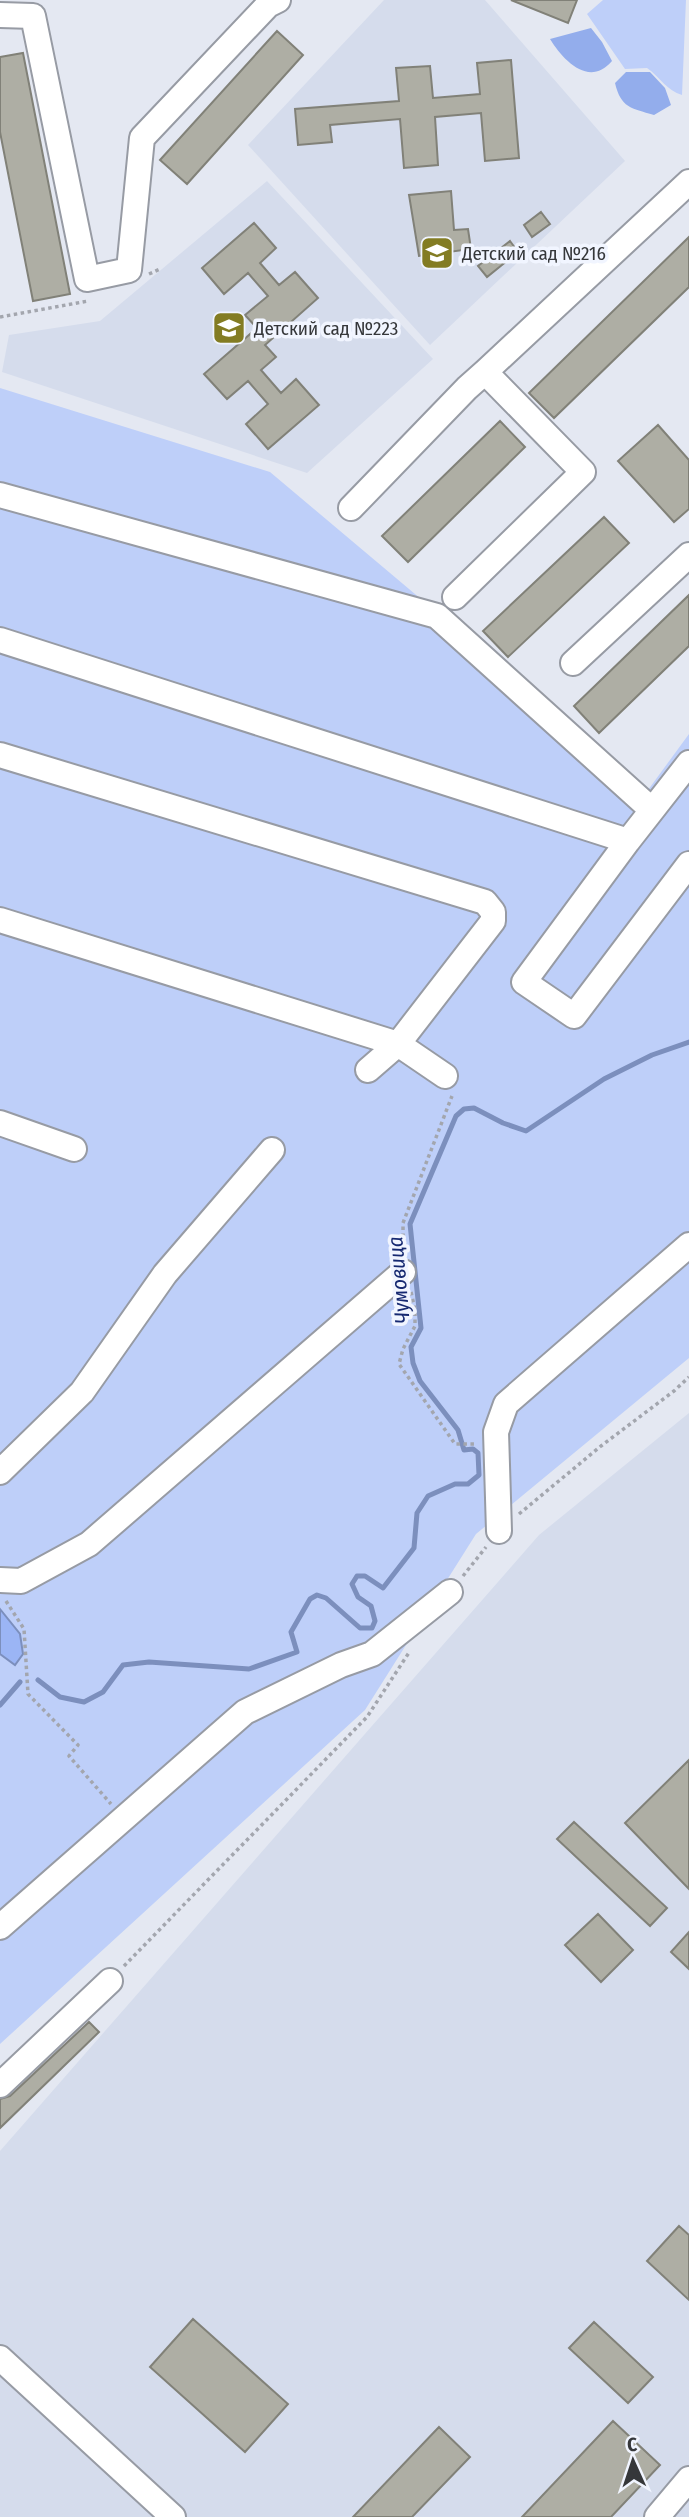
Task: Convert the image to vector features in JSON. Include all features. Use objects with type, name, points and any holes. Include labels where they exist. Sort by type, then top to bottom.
[{"type":"lane","points":[[0,15],[33,16],[87,279],[130,270],[142,138],[268,5],[278,0]]},
{"type":"lane","points":[[351,508],[467,388],[689,182]]},
{"type":"lane","points":[[455,597],[583,472],[485,372]]},
{"type":"lane","points":[[0,495],[438,616],[652,810]]},
{"type":"lane","points":[[573,663],[689,555]]},
{"type":"lane","points":[[0,640],[628,841]]},
{"type":"lane","points":[[0,755],[485,902],[493,912],[493,921],[398,1044],[368,1070]]},
{"type":"lane","points":[[689,763],[524,982],[574,1016],[689,864]]},
{"type":"lane","points":[[0,920],[398,1044],[445,1076]]},
{"type":"lane","points":[[0,1123],[74,1149]]},
{"type":"lane","points":[[0,1472],[82,1392],[165,1274],[272,1150]]},
{"type":"lane","points":[[499,1531],[496,1432],[506,1404],[689,1245]]},
{"type":"lane","points":[[0,1580],[21,1581],[89,1544],[403,1272]]},
{"type":"lane","points":[[0,1927],[245,1712],[341,1665],[372,1654],[450,1592]]},
{"type":"lane","points":[[0,2085],[110,1981]]},
{"type":"lane","points":[[0,2358],[173,2517]]},
{"type":"lane","points":[[657,2517],[689,2479]]},
{"type":"path","points":[[450,1592],[499,1531],[689,1377]]},
{"type":"path","points":[[455,1444],[471,1445]]},
{"type":"path","points":[[0,1592],[24,1629],[28,1694],[78,1745],[69,1756],[124,1818]]},
{"type":"path","points":[[110,1981],[367,1717],[412,1649]]},
{"type":"shaded area","name":"Детский сад №216","points":[[384,0],[485,0],[625,161],[430,345],[248,145]]},
{"type":"shaded area","points":[[603,0],[686,0],[682,95],[668,87],[647,68],[625,69],[587,14]]},
{"type":"shaded area","points":[[591,28],[612,61],[603,69],[594,72],[577,68],[569,62],[550,39]]},
{"type":"shaded area","points":[[626,72],[650,72],[665,88],[671,105],[654,115],[628,106],[620,98],[615,83]]},
{"type":"shaded area","name":"Детский сад №223","points":[[267,181],[433,359],[307,473],[2,372],[9,335],[100,321]]},
{"type":"shaded area","points":[[0,388],[270,472],[648,790],[689,734],[689,1358],[476,1534],[365,1710],[0,2044]]},
{"type":"shaded area","points":[[689,1413],[689,2517],[0,2517],[0,2151],[539,1535]]},
{"type":"shaded area","points":[[0,1609],[20,1634],[23,1654],[15,1665],[0,1654]]},
{"type":"building","points":[[511,0],[577,0],[568,23]]},
{"type":"building","points":[[277,31],[303,55],[187,184],[160,160]]},
{"type":"building","points":[[23,53],[70,294],[33,301],[0,132],[0,57]]},
{"type":"building","points":[[511,60],[519,158],[485,161],[481,113],[435,117],[438,165],[404,168],[400,119],[330,125],[332,142],[298,145],[295,109],[399,101],[396,68],[430,66],[433,98],[480,94],[477,63]]},
{"type":"building","points":[[451,191],[454,230],[468,229],[471,249],[419,256],[409,195]]},
{"type":"building","points":[[541,212],[550,224],[532,237],[524,225]]},
{"type":"building","points":[[254,223],[276,248],[260,263],[279,285],[295,272],[318,298],[265,345],[276,357],[261,370],[281,393],[296,379],[319,405],[268,449],[246,424],[268,404],[248,381],[227,399],[204,374],[257,328],[245,315],[268,296],[248,273],[224,294],[202,268]]},
{"type":"building","points":[[689,237],[689,287],[554,418],[529,393]]},
{"type":"building","points":[[510,241],[518,252],[487,277],[478,266]]},
{"type":"building","points":[[500,421],[525,447],[408,562],[382,536]]},
{"type":"building","points":[[658,425],[689,460],[689,509],[674,522],[618,461]]},
{"type":"building","points":[[604,517],[629,543],[508,657],[483,631]]},
{"type":"building","points":[[689,595],[689,646],[599,733],[574,706]]},
{"type":"building","points":[[689,1760],[689,1889],[625,1823]]},
{"type":"building","points":[[574,1822],[667,1908],[650,1926],[557,1839]]},
{"type":"building","points":[[598,1914],[633,1950],[601,1982],[565,1945]]},
{"type":"building","points":[[689,1932],[689,1969],[671,1952]]},
{"type":"building","points":[[89,2022],[99,2032],[0,2128],[0,2099],[10,2096]]},
{"type":"building","points":[[679,2226],[689,2235],[689,2300],[647,2261]]},
{"type":"building","points":[[193,2319],[288,2404],[245,2452],[150,2367]]},
{"type":"building","points":[[594,2322],[653,2377],[628,2403],[569,2348]]},
{"type":"building","points":[[613,2421],[660,2465],[611,2517],[522,2517]]},
{"type":"building","points":[[439,2427],[470,2457],[412,2517],[353,2517]]},
{"type":"waterway","name":"Чумовица","points":[[38,1680],[60,1697],[84,1702],[103,1692],[123,1665],[149,1662],[249,1669],[297,1652],[291,1632],[310,1599],[317,1595],[326,1598],[360,1628],[372,1628],[375,1621],[371,1606],[358,1597],[352,1584],[357,1576],[365,1576],[383,1588],[414,1548],[417,1513],[428,1496],[455,1484],[468,1484],[479,1475],[478,1453],[473,1449],[464,1450],[458,1430],[420,1381],[413,1363],[411,1347],[421,1328],[410,1224],[456,1116],[464,1109],[474,1108],[526,1131],[604,1079],[652,1055],[689,1042]]},
{"type":"waterway","name":"Чумовица","points":[[0,1705],[20,1682]]},
{"type":"place","name":"Детский сад №216","points":[[437,253]]},
{"type":"place","name":"Детский сад №223","points":[[229,328]]}]
